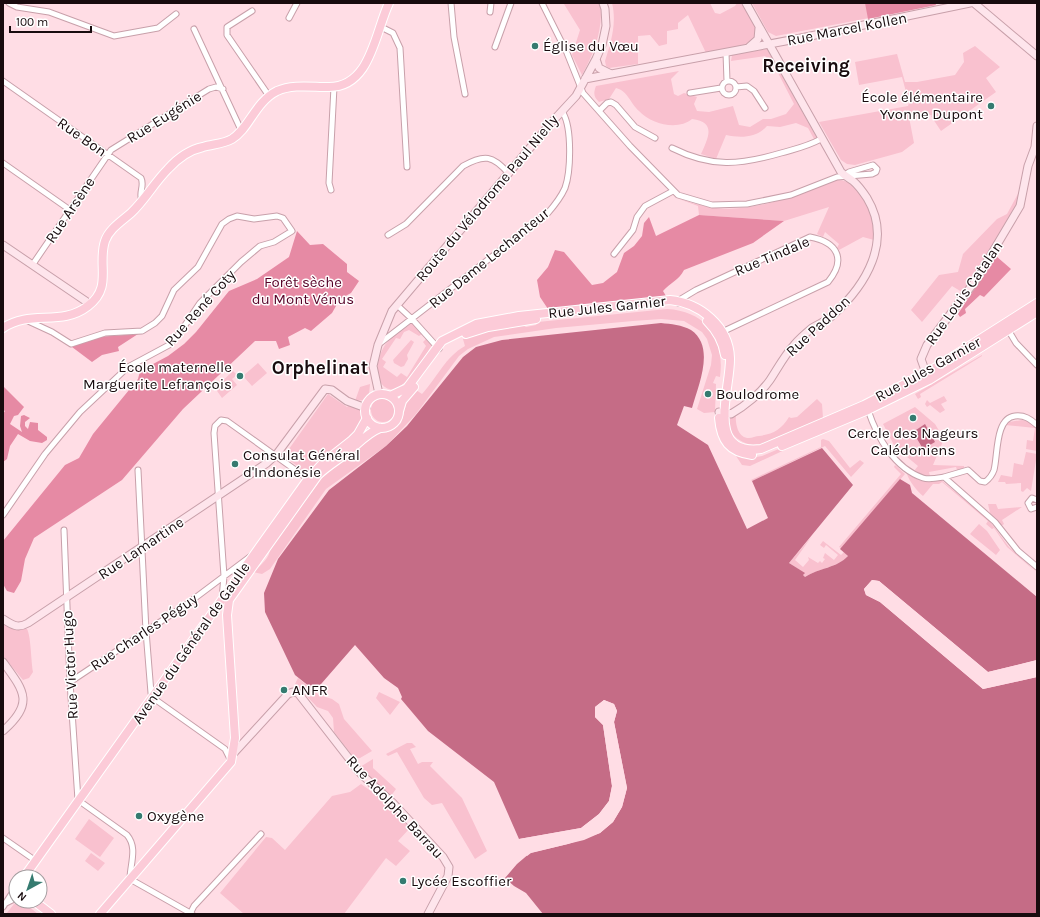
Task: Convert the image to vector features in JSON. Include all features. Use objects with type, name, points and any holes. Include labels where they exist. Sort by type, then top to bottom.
[{"type":"main road","points":[[3,328],[23,319],[64,317],[78,312],[90,304],[99,294],[104,278],[103,251],[107,235],[142,201],[167,170],[183,156],[202,147],[227,141],[241,130],[254,112],[269,96],[286,88],[334,87],[348,81],[362,69],[367,62],[389,3]]},
{"type":"main road","name":"Rue Jules Garnier","points":[[390,396],[407,388],[419,374],[426,361],[448,341],[458,335],[456,333],[494,320],[670,300],[680,301],[702,311],[714,321],[728,344],[730,358],[721,412],[720,429],[724,440],[736,451],[753,455],[793,442],[868,410],[926,373],[1037,312]]},
{"type":"main road","name":"Rue Jules Garnier","points":[[399,411],[402,401],[423,375],[441,347],[457,338],[481,329],[528,320],[661,306],[679,306],[693,311],[709,323],[724,347],[725,366],[720,393],[721,412],[726,434],[743,448],[751,450],[761,449],[842,414],[930,380],[1005,329],[1037,303]]},
{"type":"main road","points":[[481,329],[484,325],[492,324],[494,320]]},
{"type":"main road","points":[[379,394],[390,396],[397,402],[399,411],[394,424],[380,428],[370,423],[367,418],[366,408],[370,399],[379,394]]},
{"type":"main road","name":"Avenue du Général de Gaulle","points":[[225,600],[255,553],[308,479],[323,463],[358,434],[367,418]]},
{"type":"main road","name":"Avenue du Général de Gaulle","points":[[30,869],[210,617],[225,600],[318,475],[353,448],[370,432],[380,428]]},
{"type":"main road","points":[[100,914],[232,758],[235,738],[225,600]]},
{"type":"main road","points":[[210,617],[220,617],[228,629]]},
{"type":"street","points":[[9,3],[17,7],[49,12],[114,36],[158,28],[176,14]]},
{"type":"street","points":[[289,18],[297,3]]},
{"type":"street","points":[[451,3],[454,37],[465,94]]},
{"type":"street","points":[[490,12],[491,3]]},
{"type":"street","points":[[495,47],[511,3]]},
{"type":"street","points":[[542,3],[584,93],[672,191],[678,195],[712,204],[747,204],[791,194],[844,176],[872,174],[878,169],[873,165],[849,172],[844,176]]},
{"type":"street","name":"Route du Vélodrome Paul Nielly","points":[[379,394],[374,380],[373,366],[378,345],[389,317],[397,305],[565,106],[576,96],[582,87],[602,45],[606,26],[605,9],[603,3]]},
{"type":"street","name":"Rue Paddon","points":[[721,412],[731,414],[752,398],[769,381],[779,363],[794,345],[811,329],[832,316],[854,292],[869,270],[878,242],[878,231],[874,214],[866,197],[856,184],[844,176],[821,139],[770,44],[746,3]]},
{"type":"street","name":"Rue Marcel Kollen","points":[[585,79],[613,75],[970,3]]},
{"type":"street","points":[[974,3],[1037,56]]},
{"type":"street","points":[[982,3],[987,14]]},
{"type":"street","points":[[959,6],[974,9],[987,14]]},
{"type":"street","points":[[252,11],[227,27],[227,35],[269,96]]},
{"type":"street","points":[[746,48],[753,45],[758,39],[759,25]]},
{"type":"street","points":[[381,26],[393,33],[400,48],[407,167]]},
{"type":"street","points":[[194,29],[241,130]]},
{"type":"street","points":[[726,52],[727,81],[723,84],[722,88],[724,94],[733,94],[736,87]]},
{"type":"street","points":[[596,59],[597,66],[601,71],[613,75]]},
{"type":"street","name":"Rue Bon","points":[[3,81],[141,178],[143,186],[140,196],[142,201]]},
{"type":"street","points":[[727,81],[732,82],[736,87]]},
{"type":"street","points":[[736,87],[747,86],[754,91],[765,108]]},
{"type":"street","name":"Rue Eugénie","points":[[108,155],[114,148],[209,89],[216,87],[223,89]]},
{"type":"street","points":[[331,190],[329,184],[334,87]]},
{"type":"street","points":[[690,93],[722,88]]},
{"type":"street","points":[[599,111],[607,103],[611,102],[616,105],[635,127],[655,138]]},
{"type":"street","name":"Rue Dame Lechanteur","points":[[378,345],[548,214],[565,187],[568,168],[569,132],[563,113],[565,106]]},
{"type":"street","name":"Rue Louis Catalan","points":[[926,373],[921,359],[927,345],[976,280],[1020,206],[1035,150],[1037,126]]},
{"type":"street","points":[[672,148],[696,159],[702,158],[720,163],[742,163],[807,147],[821,139]]},
{"type":"street","name":"Rue Arsène","points":[[32,264],[108,155]]},
{"type":"street","points":[[388,235],[406,224],[456,174],[472,161],[488,158],[496,161],[509,174]]},
{"type":"street","points":[[3,163],[70,210]]},
{"type":"street","points":[[614,254],[633,230],[637,217],[645,206],[672,191]]},
{"type":"street","name":"Rue René Coty","points":[[3,515],[45,454],[80,412],[128,367],[169,345],[179,334],[200,303],[241,262],[260,246],[274,242],[292,231],[283,218],[277,216],[254,219],[237,216],[222,224],[198,267],[174,290],[162,316],[155,323],[142,331],[105,333],[71,344],[52,332],[23,319]]},
{"type":"street","name":"Rue Tindale","points":[[661,306],[664,304],[677,303],[696,290],[810,236],[823,239],[834,249],[838,256],[838,263],[836,270],[828,282],[722,332]]},
{"type":"street","points":[[3,245],[90,304]]},
{"type":"street","points":[[680,301],[681,304],[690,307],[693,311]]},
{"type":"street","points":[[397,305],[441,347]]},
{"type":"street","points":[[709,323],[713,323],[720,332],[722,332],[724,347]]},
{"type":"street","points":[[1005,329],[1037,365]]},
{"type":"street","points":[[926,373],[932,376],[954,362],[960,361]]},
{"type":"street","name":"Rue Lamartine","points":[[3,619],[16,626],[24,626],[66,599],[276,455],[325,389],[332,390],[347,401],[366,408]]},
{"type":"street","points":[[842,414],[845,415],[864,408],[868,410],[888,451],[911,472],[924,478],[944,477],[968,470],[980,481],[985,482],[991,477],[994,470],[1000,430],[1004,423],[1011,417],[1022,416],[1031,420],[1037,425]]},
{"type":"street","points":[[225,600],[214,433],[215,426],[221,420],[227,421],[308,479]]},
{"type":"street","points":[[138,470],[150,690],[153,697],[226,749],[232,758]]},
{"type":"street","points":[[944,477],[994,522],[1018,551],[1037,567]]},
{"type":"street","points":[[1037,498],[1030,499],[1028,505],[1031,509],[1037,507]]},
{"type":"street","name":"Rue Victor Hugo","points":[[64,530],[70,682],[78,800]]},
{"type":"street","name":"Rue Charles Péguy","points":[[70,682],[187,604],[255,553]]},
{"type":"street","points":[[3,662],[22,690],[23,698],[20,713],[3,731]]},
{"type":"street","name":"Rue Adolphe Barrau","points":[[232,758],[288,694],[293,692],[298,693],[360,774],[392,802],[443,857],[449,867],[448,876],[428,914]]},
{"type":"street","points":[[235,738],[246,742]]},
{"type":"street","points":[[78,800],[127,835],[131,840],[133,852],[130,879],[191,914],[194,906],[261,834]]},
{"type":"street","points":[[3,838],[36,861]]},
{"type":"shaded area","points":[[560,3],[600,3],[601,22],[597,40],[582,75],[572,55],[580,30],[564,4]]},
{"type":"shaded area","points":[[612,3],[710,3],[715,13],[720,14],[735,6],[737,3],[742,3],[756,28],[758,37],[748,44],[706,53],[688,15],[678,23],[678,29],[667,31],[667,44],[659,46],[650,35],[638,36],[638,64],[609,68],[606,66],[605,61],[614,25]]},
{"type":"shaded area","points":[[752,3],[935,3],[936,5],[776,36],[768,32]]},
{"type":"shaded area","points":[[975,46],[1000,67],[986,78],[996,92],[941,131],[931,116],[932,115],[909,117],[914,143],[902,152],[855,165],[847,164],[841,160],[819,122],[908,106],[909,103],[902,77],[859,85],[855,62],[897,54],[905,82],[917,82],[955,75],[964,62],[963,53]]},
{"type":"shaded area","points":[[767,49],[817,138],[813,142],[814,139],[808,128],[796,123],[780,127],[767,126],[763,130],[753,135],[737,137],[726,135],[716,159],[701,154],[708,137],[708,127],[705,123],[692,119],[680,125],[657,122],[644,116],[623,92],[616,88],[609,99],[599,102],[594,95],[596,86],[679,71],[671,79],[674,94],[678,96],[684,93],[697,97],[694,104],[697,111],[709,112],[733,106],[739,125],[750,127],[763,119],[771,119],[786,114],[794,104],[775,67],[765,56],[731,61],[732,55]]},
{"type":"shaded area","points":[[837,180],[850,183],[866,201],[874,221],[874,240],[863,237],[839,250],[837,248],[839,244],[825,232],[823,237],[817,234],[829,207],[784,221],[699,215],[698,206],[679,199],[709,207],[725,209],[742,208],[774,202]]},
{"type":"shaded area","points":[[1023,191],[1019,202],[991,247],[978,273],[962,292],[952,286],[922,322],[911,310],[939,275],[958,272],[963,254],[997,219],[1007,214],[1019,192]]},
{"type":"shaded area","points":[[667,309],[693,315],[703,322],[716,340],[721,364],[720,377],[716,376],[713,383],[716,384],[715,412],[704,413],[697,409],[711,365],[712,355],[707,339],[702,332],[684,321],[661,319],[633,321],[556,328],[494,337],[468,349],[459,356],[416,414],[386,446],[326,489],[270,569],[262,574],[253,572],[266,559],[270,549],[322,478],[378,432],[387,432],[394,429],[401,423],[408,398],[416,390],[422,394],[452,356],[465,346],[463,339],[481,332],[522,325],[526,327],[536,325],[538,322]]},
{"type":"shaded area","points":[[412,323],[422,334],[419,336],[409,330],[404,332],[400,339],[396,338],[382,359],[386,362],[383,367],[397,377],[401,373],[407,377],[426,346],[423,342],[426,339],[432,345],[412,377],[395,390],[388,388],[382,385],[379,379],[379,358],[385,345]]},
{"type":"shaded area","points":[[661,323],[673,324],[688,328],[698,337],[703,346],[703,367],[692,408],[684,406],[677,425],[708,445],[747,529],[768,518],[752,481],[822,448],[853,485],[789,563],[805,573],[803,575],[805,577],[833,566],[848,556],[840,549],[900,479],[910,485],[912,493],[1037,597],[1037,660],[988,672],[879,581],[872,580],[864,589],[866,595],[880,602],[983,689],[1037,677],[1037,914],[543,914],[526,893],[514,886],[505,878],[517,864],[530,853],[568,844],[600,833],[613,822],[622,807],[627,788],[614,722],[617,711],[614,704],[604,700],[595,707],[595,717],[603,725],[612,786],[609,801],[599,814],[581,828],[519,839],[494,782],[428,731],[401,699],[402,697],[398,688],[384,678],[355,645],[315,691],[295,675],[265,612],[264,593],[278,559],[329,490],[386,446],[407,426],[463,357],[476,347],[502,340]]},
{"type":"shaded area","points":[[411,340],[414,342],[407,355],[408,359],[404,366],[401,367],[394,363],[393,360]]},
{"type":"shaded area","points":[[982,355],[920,394],[921,397],[918,399],[915,394]]},
{"type":"shaded area","points":[[258,363],[267,373],[252,386],[243,376]]},
{"type":"shaded area","points":[[233,371],[237,375],[232,379],[237,385],[222,398],[215,388]]},
{"type":"shaded area","points":[[370,384],[369,395],[364,400],[355,401],[360,387]]},
{"type":"shaded area","points":[[328,394],[347,407],[349,405],[360,410],[362,413],[362,419],[358,427],[342,445],[308,474],[284,456]]},
{"type":"shaded area","points":[[944,396],[947,401],[941,404],[945,410],[940,413],[930,405],[927,407],[925,404],[927,400],[930,403]]},
{"type":"shaded area","points":[[383,398],[392,401],[395,410],[392,419],[383,422],[374,419],[371,410],[374,401]]},
{"type":"shaded area","points":[[817,399],[822,404],[823,418],[759,446],[747,444],[737,438],[733,435],[727,424],[726,418],[736,413],[736,421],[739,432],[745,437],[749,438],[768,434],[780,428],[789,417],[797,417]]},
{"type":"shaded area","points":[[915,407],[935,424],[944,439],[933,465],[964,466],[964,469],[957,470],[956,467],[929,472],[930,476],[925,477],[914,471],[918,466],[895,447],[883,424]]},
{"type":"shaded area","points":[[862,414],[750,466],[742,465],[734,453],[750,458],[762,456]]},
{"type":"shaded area","points":[[1022,420],[1030,422],[1037,429],[1037,451],[1026,449],[1027,440],[1033,441],[1035,428],[1005,425],[1009,422]]},
{"type":"shaded area","points":[[925,424],[935,442],[923,449],[913,432]]},
{"type":"shaded area","points":[[823,439],[829,441],[850,468],[860,460],[864,463],[851,477],[825,446],[752,481],[751,480],[821,447],[821,440]]},
{"type":"shaded area","points":[[1026,452],[1037,454],[1031,491],[1027,488],[1023,492],[1021,491],[1021,483],[1006,484],[1005,482],[998,482],[1001,475],[1012,477],[1014,463],[1023,465]]},
{"type":"shaded area","points":[[895,465],[905,474],[841,548],[839,547],[901,474],[894,467]]},
{"type":"shaded area","points":[[907,474],[921,481],[929,482],[941,480],[988,519],[1009,547],[1037,573],[1007,547],[994,528],[992,529],[986,524],[988,521],[942,482],[939,484],[933,484],[923,496],[914,486]]},
{"type":"shaded area","points":[[988,504],[996,504],[998,509],[1022,507],[1002,520],[1004,524],[1001,526],[990,513]]},
{"type":"shaded area","points":[[979,524],[987,531],[1000,550],[996,555],[970,534]]},
{"type":"shaded area","points":[[812,536],[795,560],[803,567],[809,560],[808,557],[818,563],[820,561],[822,563],[825,559],[823,558],[825,553],[834,560],[838,555],[826,545],[824,548],[820,545],[823,541],[841,555],[844,552],[848,556],[833,566],[805,577],[803,575],[804,573],[789,563]]},
{"type":"shaded area","points":[[3,623],[16,629],[27,629],[33,672],[29,678],[23,680],[3,656]]},
{"type":"shaded area","points":[[298,678],[319,695],[332,699],[339,704],[344,719],[372,751],[360,758],[355,759],[334,732],[333,718],[328,711],[317,707],[295,684]]},
{"type":"shaded area","points":[[379,692],[400,702],[390,715],[376,698]]},
{"type":"shaded area","points":[[407,743],[412,743],[416,747],[410,749],[418,764],[422,762],[433,762],[430,766],[462,798],[487,851],[475,859],[442,803],[432,805],[424,798],[397,752],[388,756],[386,754]]},
{"type":"shaded area","points":[[373,759],[373,768],[396,789],[391,796],[362,772],[360,767]]},
{"type":"shaded area","points":[[361,784],[385,801],[410,828],[398,841],[410,851],[396,866],[386,858],[344,914],[244,914],[220,893],[266,837],[272,838],[285,850],[332,796],[350,792]]},
{"type":"shaded area","points":[[89,819],[114,838],[100,857],[75,839]]},
{"type":"shaded area","points":[[91,853],[105,863],[98,871],[85,861]]},
{"type":"shaded area","points":[[10,909],[32,909],[38,914],[6,914]]},
{"type":"green space","points":[[865,3],[935,3],[936,5],[868,19]]},
{"type":"green space","points":[[699,215],[784,221],[753,243],[684,270],[680,276],[663,291],[666,296],[662,298],[548,309],[540,297],[537,280],[548,267],[555,250],[564,252],[592,285],[603,283],[617,272],[624,253],[634,246],[642,236],[644,223],[649,217],[656,236]]},
{"type":"green space","name":"Forêt sèche du Mont Vénus","points":[[297,231],[310,245],[323,244],[347,264],[347,272],[359,281],[351,293],[340,299],[332,313],[311,331],[305,328],[288,337],[290,345],[279,349],[276,341],[255,341],[183,409],[122,480],[34,538],[25,559],[21,581],[14,593],[7,591],[3,584],[3,541],[65,465],[79,458],[93,434],[138,379],[140,371],[168,356],[184,344],[196,332],[229,291],[257,279],[289,257]]},
{"type":"green space","points":[[996,256],[1011,269],[984,297],[980,295],[965,309],[966,313],[960,317],[958,314]]},
{"type":"green space","points":[[138,334],[118,347],[119,351],[102,355],[92,362],[72,347],[96,337]]},
{"type":"green space","points":[[3,386],[24,407],[18,415],[14,416],[10,424],[22,432],[20,426],[21,416],[24,415],[30,418],[25,422],[25,426],[28,429],[30,422],[38,423],[38,430],[47,437],[47,440],[42,443],[30,441],[18,434],[10,446],[7,459],[3,462],[3,414],[5,411],[3,410]]},
{"type":"pier","points":[[872,580],[879,581],[988,672],[1037,660],[1037,662],[987,674],[878,583],[873,582],[869,585],[867,593],[881,600],[983,687],[1037,675],[1037,677],[983,689],[880,602],[866,595],[864,589]]},
{"type":"pier","points":[[604,700],[614,704],[617,711],[614,722],[627,788],[622,807],[613,822],[600,833],[584,840],[531,853],[527,856],[526,855],[530,851],[584,838],[599,831],[611,821],[621,806],[625,788],[612,722],[615,712],[612,705],[604,702],[597,708],[597,716],[605,725],[614,786],[611,802],[600,816],[581,830],[520,841],[519,839],[581,828],[599,814],[609,801],[612,786],[603,725],[595,717],[595,707]]},
{"type":"place","name":"Église du Vœu","points":[[535,46]]},
{"type":"place","name":"École élémentaire Yvonne Dupont","points":[[991,106]]},
{"type":"place","name":"École maternelle Marguerite Lefrançois","points":[[240,376]]},
{"type":"place","name":"Boulodrome","points":[[708,394]]},
{"type":"place","name":"Cercle des Nageurs Calédoniens","points":[[913,418]]},
{"type":"place","name":"Consulat Général d'Indonésie","points":[[235,464]]},
{"type":"place","name":"ANFR","points":[[284,690]]},
{"type":"place","name":"Oxygène","points":[[139,816]]},
{"type":"place","name":"Lycée Escoffier","points":[[403,881]]},
{"type":"district","name":"Receiving","points":[[806,65]]},
{"type":"district","name":"Orphelinat","points":[[320,367]]}]
